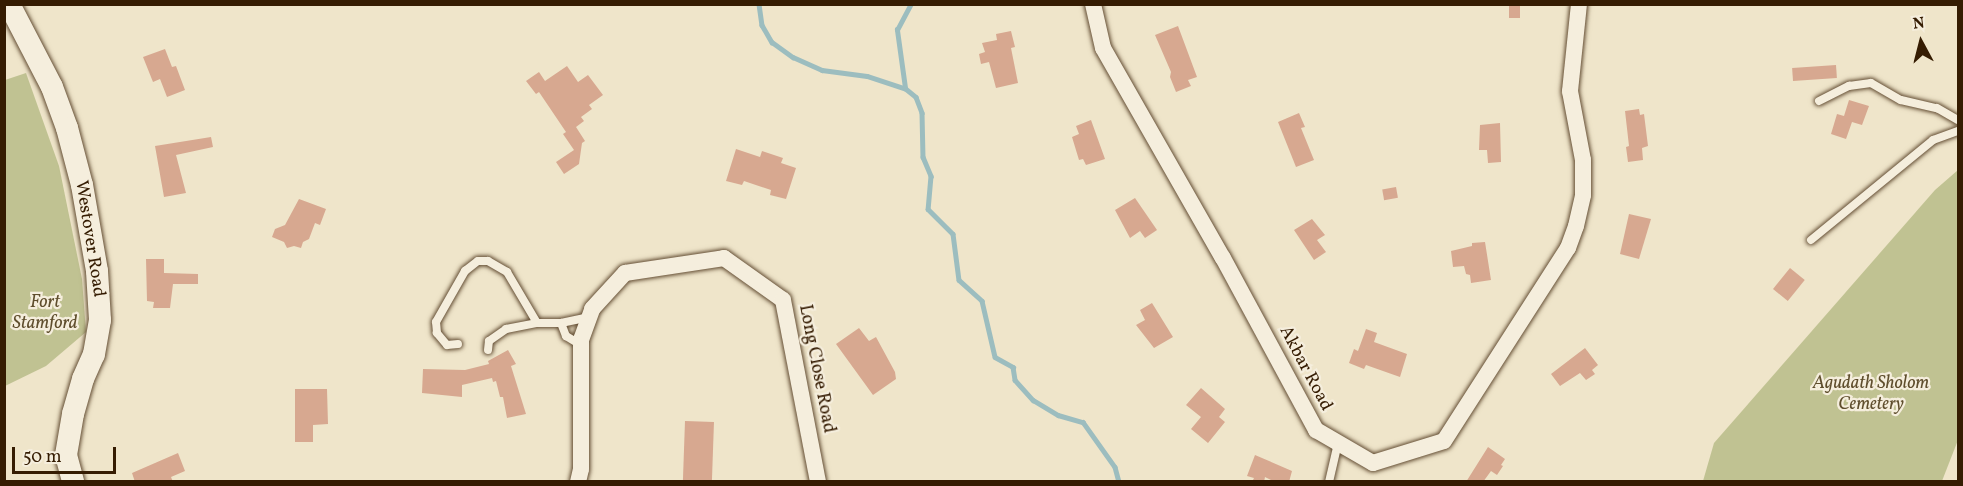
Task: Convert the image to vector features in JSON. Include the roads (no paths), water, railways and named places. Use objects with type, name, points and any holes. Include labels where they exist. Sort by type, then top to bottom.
[{"type":"street","name":"Westover Road","points":[[9,4],[52,87],[67,128],[82,185],[97,271],[100,320],[96,343],[73,414],[66,455],[73,482]]},
{"type":"street","name":"Akbar Road","points":[[1093,4],[1103,48],[1223,258],[1316,430],[1373,463],[1444,441],[1568,248],[1583,195],[1583,160],[1570,90],[1579,4]]},
{"type":"street","name":"Long Close Road","points":[[578,482],[581,469],[581,345],[592,309],[626,273],[724,258],[783,300],[818,482]]},
{"type":"lane","points":[[1819,101],[1849,86],[1871,83],[1901,100],[1937,108],[1959,120]]},
{"type":"lane","points":[[1812,240],[1933,140],[1959,131]]},
{"type":"lane","points":[[458,344],[447,345],[437,333],[436,322],[465,272],[478,261],[488,261],[507,272],[537,323]]},
{"type":"lane","points":[[488,350],[489,341],[506,329],[537,323],[561,323],[589,317]]},
{"type":"lane","points":[[561,323],[566,336],[581,345]]},
{"type":"lane","points":[[1329,482],[1338,443]]},
{"type":"waterway","points":[[759,4],[762,25],[772,42],[793,57],[822,70],[867,76],[905,88],[916,97],[922,113],[923,157],[931,176],[928,209],[953,234],[959,280],[982,301],[995,357],[1013,367],[1015,380],[1033,400],[1058,415],[1083,422],[1115,467],[1119,482]]},
{"type":"waterway","points":[[905,88],[897,30],[911,4]]},
{"type":"park label","name":"Fort Stamford","points":[[45,314]]},
{"type":"park label","name":"Agudath Sholom Cemetery","points":[[1871,395]]}]
